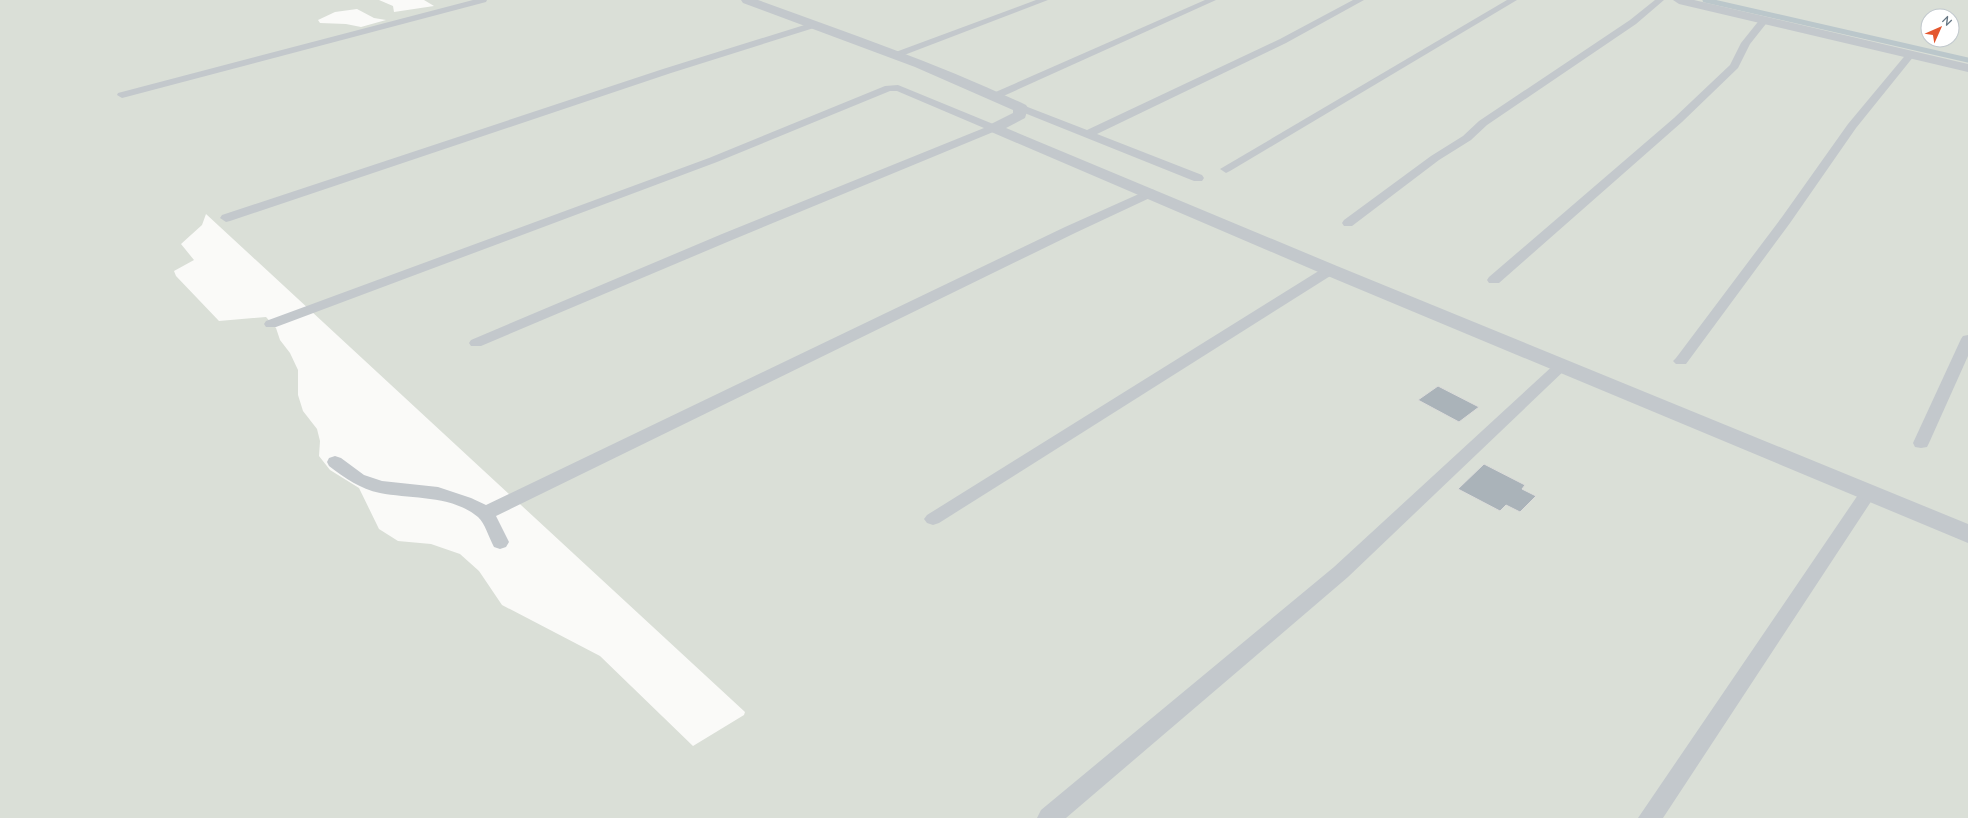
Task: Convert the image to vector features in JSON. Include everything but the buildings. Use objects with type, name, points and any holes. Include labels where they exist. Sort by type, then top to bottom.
[{"type":"street","points":[[748,0],[896,55],[1021,108],[1020,116],[994,128]]},
{"type":"street","points":[[1679,0],[1968,68]]},
{"type":"street","points":[[994,128],[1330,270],[1968,534]]},
{"type":"lane","points":[[122,95],[483,0]]},
{"type":"lane","points":[[896,55],[1044,0]]},
{"type":"lane","points":[[995,96],[1212,0]]},
{"type":"lane","points":[[1086,135],[1178,93],[1283,41],[1360,0]]},
{"type":"lane","points":[[1226,169],[1513,0]]},
{"type":"lane","points":[[1348,223],[1435,158],[1467,138],[1483,123],[1633,22],[1660,0]]},
{"type":"lane","points":[[1494,280],[1678,120],[1734,66],[1746,42],[1764,20]]},
{"type":"lane","points":[[226,218],[659,74],[814,25]]},
{"type":"lane","points":[[1681,361],[1786,220],[1852,126],[1911,54]]},
{"type":"lane","points":[[271,324],[713,160],[890,88],[898,88],[994,128]]},
{"type":"lane","points":[[1021,108],[1086,135],[1198,178]]},
{"type":"lane","points":[[476,343],[720,240],[994,128]]},
{"type":"lane","points":[[486,513],[1070,230],[1150,193]]},
{"type":"lane","points":[[933,519],[1330,270]]},
{"type":"lane","points":[[1922,443],[1968,339]]},
{"type":"lane","points":[[1050,818],[1341,572],[1562,365]]},
{"type":"lane","points":[[335,462],[358,479],[380,487],[438,493],[465,502],[486,513],[500,542]]},
{"type":"lane","points":[[1650,818],[1868,493]]},
{"type":"shaded area","points":[[0,0],[379,0],[393,6],[394,12],[434,6],[424,0],[1968,0],[1968,818],[0,818]],"holes":[[[357,9],[374,18],[386,20],[361,27],[346,24],[320,23],[318,20],[335,12]],[[206,214],[745,712],[744,715],[693,746],[600,656],[502,605],[479,571],[460,554],[431,544],[398,541],[379,529],[359,488],[330,470],[319,456],[320,441],[317,429],[303,411],[298,395],[298,370],[290,353],[280,340],[276,328],[266,317],[219,321],[176,276],[174,271],[194,260],[181,244],[202,225]]]},
{"type":"waterway","points":[[1705,0],[1968,60]]}]
